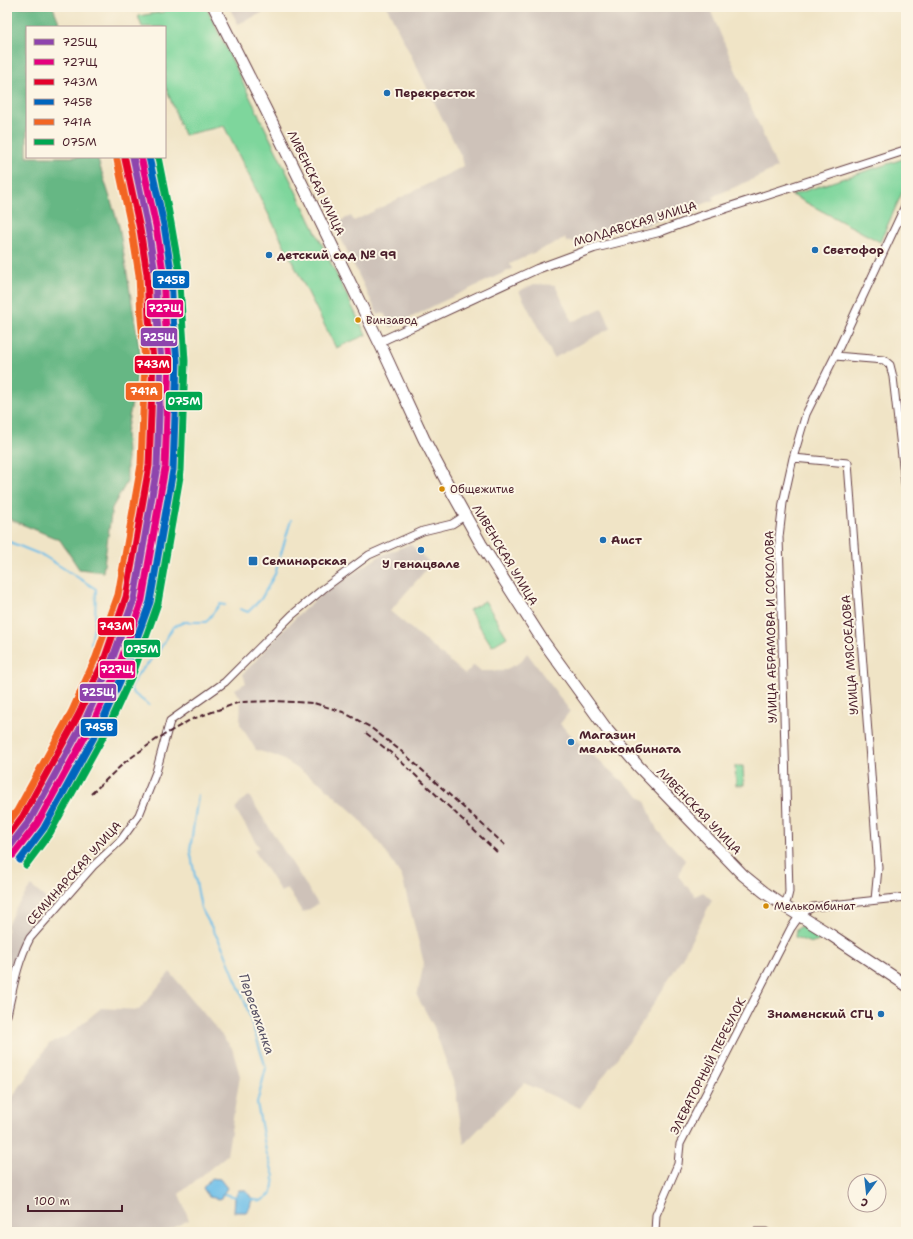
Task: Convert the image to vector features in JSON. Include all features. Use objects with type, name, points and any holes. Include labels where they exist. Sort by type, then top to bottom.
[{"type":"main road","name":"ЛИВЕНСКАЯ УЛИЦА","points":[[214,7],[379,342],[424,439],[481,544],[543,641],[608,731],[639,767],[738,869],[764,892],[784,906],[831,935],[906,986]]},
{"type":"street","name":"МОЛДАВСКАЯ УЛИЦА","points":[[379,342],[537,269],[587,250],[659,232],[700,217],[906,150]]},
{"type":"street","name":"УЛИЦА АБРАМОВА И СОКОЛОВА","points":[[784,906],[789,892],[778,537],[783,503],[793,458],[806,414],[835,356],[906,204]]},
{"type":"street","points":[[835,356],[884,360],[890,364],[893,377],[906,492]]},
{"type":"street","name":"УЛИЦА МЯСОЕДОВА","points":[[793,458],[848,463],[878,868],[875,900]]},
{"type":"street","name":"СЕМИНАРСКАЯ УЛИЦА","points":[[7,1015],[19,962],[30,938],[93,866],[121,840],[139,815],[156,772],[170,720],[225,682],[292,615],[323,589],[369,555],[423,532],[452,524],[466,516]]},
{"type":"street","points":[[799,916],[804,910],[813,908],[906,897]]},
{"type":"street","name":"ЭЛЕВАТОРНЫЙ ПЕРЕУЛОК","points":[[655,1232],[656,1215],[678,1164],[680,1144],[791,928],[799,916]]},
{"type":"street","points":[[755,1232],[766,1232]]},
{"type":"shaded area","points":[[229,7],[275,7],[238,24]]},
{"type":"shaded area","points":[[387,7],[709,7],[777,168],[716,195],[713,197],[714,200],[640,228],[636,218],[594,233],[594,241],[566,242],[565,238],[510,264],[512,269],[435,305],[391,328],[384,313],[378,315],[334,224],[351,216],[354,221],[464,166],[462,158]]},
{"type":"shaded area","points":[[534,284],[555,285],[572,322],[602,308],[611,328],[554,358],[519,291]]},
{"type":"shaded area","points":[[410,544],[431,564],[390,611],[465,674],[474,665],[481,671],[502,671],[517,664],[527,653],[570,711],[560,724],[584,748],[645,801],[657,830],[685,860],[678,876],[695,896],[703,892],[712,900],[682,958],[637,1031],[580,1108],[524,1083],[464,1144],[455,1087],[434,1027],[417,996],[424,963],[402,877],[383,848],[356,815],[319,782],[279,757],[256,750],[240,724],[241,699],[235,689],[246,683],[243,674],[297,616],[322,594],[380,556]]},
{"type":"shaded area","points":[[249,796],[318,904],[303,913],[287,888],[281,892],[254,850],[259,847],[235,809],[241,801]]},
{"type":"shaded area","points":[[31,886],[50,902],[21,939],[7,995],[7,925],[15,909]]},
{"type":"shaded area","points":[[170,972],[232,1048],[240,1076],[227,1155],[179,1194],[189,1220],[164,1232],[7,1232],[7,1097],[12,1098],[49,1044],[69,1035],[101,1008],[139,1010]]},
{"type":"green space","points":[[7,7],[53,7],[61,26],[26,26],[26,158],[97,158],[119,226],[141,357],[126,433],[127,482],[112,508],[103,572],[79,569],[60,540],[7,518]]},
{"type":"green space","points":[[169,7],[206,7],[366,335],[336,348],[224,126],[184,135],[166,88],[166,26],[142,26],[138,16],[164,12]]},
{"type":"green space","points":[[906,158],[906,184],[880,242],[792,195]]},
{"type":"green space","points":[[485,601],[507,637],[492,646],[469,610]]},
{"type":"green space","points":[[735,766],[743,766],[744,785],[736,785]]},
{"type":"green space","points":[[801,926],[806,927],[821,937],[813,943],[795,937],[796,930]]},
{"type":"water","points":[[211,1178],[220,1179],[227,1188],[220,1199],[209,1197],[203,1188]]},
{"type":"water","points":[[239,1190],[246,1190],[252,1199],[250,1207],[246,1212],[234,1212],[235,1197]]},
{"type":"waterway","points":[[240,609],[248,612],[261,599],[275,574],[291,520]]},
{"type":"waterway","name":"Пересыханка","points":[[7,541],[44,556],[96,589],[95,619],[91,644]]},
{"type":"waterway","points":[[131,688],[138,674],[157,654],[173,627],[184,622],[206,622],[220,604],[225,605]]},
{"type":"waterway","points":[[123,677],[133,693],[149,705]]},
{"type":"waterway","name":"Пересыханка","points":[[198,795],[190,850],[201,908],[223,948],[246,1005],[266,1068],[257,1103],[266,1151],[274,1176],[272,1193],[261,1201],[249,1199]]},
{"type":"waterway","name":"Пересыханка","points":[[224,1194],[237,1197]]},
{"type":"railway","points":[[91,794],[125,762],[157,739],[190,720],[240,702],[275,701],[314,703],[343,712],[370,727],[401,751],[505,845]]},
{"type":"railway","points":[[366,733],[395,756],[498,853]]},
{"type":"transit line","name":"725Щ","points":[[7,850],[30,820],[86,718],[111,663],[134,599],[157,467],[161,360],[155,273],[148,228],[133,158]]},
{"type":"transit line","name":"727Щ","points":[[13,855],[37,824],[93,722],[119,666],[142,600],[165,468],[169,360],[163,272],[156,226],[141,158]]},
{"type":"transit line","name":"745В","points":[[20,860],[44,828],[100,726],[126,668],[150,602],[173,470],[177,361],[171,271],[164,225],[149,158]]},
{"type":"transit line","name":"075М","points":[[26,865],[50,833],[107,730],[134,671],[158,603],[181,471],[185,361],[179,269],[158,158]]},
{"type":"transit line","name":"743М","points":[[7,837],[23,816],[79,714],[104,660],[126,597],[137,535],[149,466],[153,360],[147,274],[140,229],[125,159]]},
{"type":"transit line","name":"741А","points":[[7,824],[17,811],[72,711],[96,657],[118,595],[141,465],[145,360],[139,275],[132,231],[117,160]]},
{"type":"place","name":"Перекресток","points":[[387,93]]},
{"type":"place","name":"Светофор","points":[[815,250]]},
{"type":"place","name":"детский сад № 99","points":[[269,255]]},
{"type":"place","name":"Винзавод","points":[[358,320]]},
{"type":"place","name":"Общежитие","points":[[442,489]]},
{"type":"place","name":"Аист","points":[[603,540]]},
{"type":"place","name":"У генацвале","points":[[421,550]]},
{"type":"place","name":"Семинарская","points":[[253,561]]},
{"type":"place","name":"Магазин мелькомбината","points":[[571,742]]},
{"type":"place","name":"Мелькомбинат","points":[[766,906]]},
{"type":"place","name":"Знаменский СГЦ","points":[[881,1014]]}]
